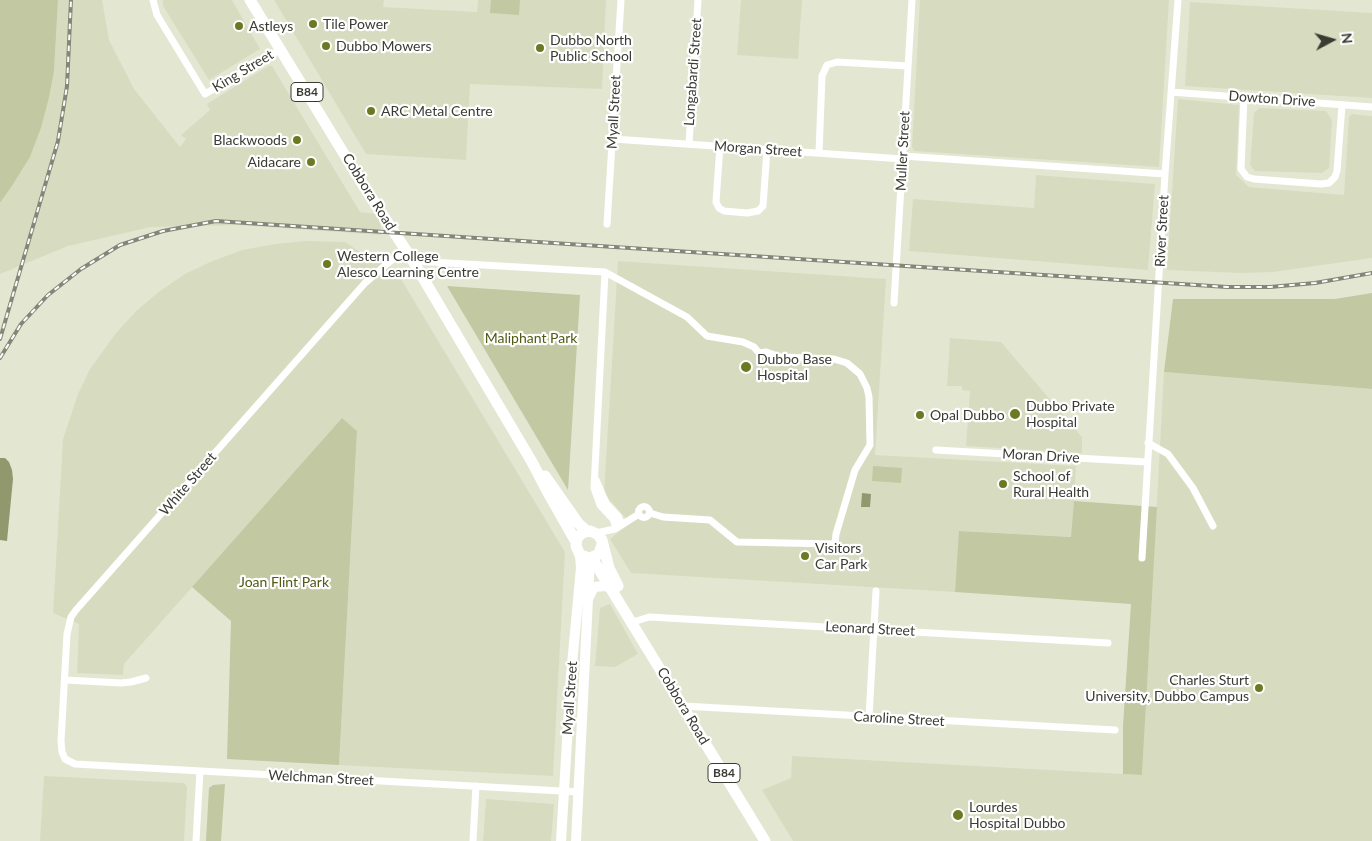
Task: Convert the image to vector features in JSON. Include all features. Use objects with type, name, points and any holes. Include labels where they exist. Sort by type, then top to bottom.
[{"type":"main road","name":"Cobbora Road","points":[[250,0],[363,185],[406,250],[532,462],[576,542]]},
{"type":"main road","name":"Cobbora Road","points":[[532,462],[555,489],[578,523],[597,538],[633,622],[765,841]]},
{"type":"main road","points":[[576,542],[580,535],[597,538],[599,554],[587,557]]},
{"type":"main road","name":"B84","points":[[576,542],[576,549],[587,557]]},
{"type":"main road","name":"Cobbora Road","points":[[587,557],[612,588],[626,615],[633,622]]},
{"type":"street","name":"King Street","points":[[153,0],[157,15],[205,94],[281,49]]},
{"type":"street","name":"Myall Street","points":[[607,224],[621,0]]},
{"type":"street","name":"Longabardi Street","points":[[689,144],[698,0]]},
{"type":"street","name":"Muller Street","points":[[894,303],[912,0]]},
{"type":"street","name":"River Street","points":[[1142,558],[1165,174],[1178,0]]},
{"type":"street","points":[[819,153],[822,76],[827,65],[838,62],[908,66]]},
{"type":"street","name":"Dowton Drive","points":[[1171,92],[1372,107]]},
{"type":"street","points":[[1244,98],[1241,169],[1247,177],[1321,184],[1329,182],[1334,178],[1337,171],[1342,105]]},
{"type":"street","name":"Morgan Street","points":[[613,139],[1165,174]]},
{"type":"street","points":[[720,146],[716,202],[719,208],[724,211],[740,213],[754,213],[764,206],[767,149]]},
{"type":"street","name":"White Street","points":[[65,759],[61,741],[64,680],[69,625],[76,610],[365,283],[406,250]]},
{"type":"street","points":[[412,261],[605,272],[687,317],[707,336],[743,342],[754,347],[759,353],[766,352],[779,357],[841,360],[860,374],[869,397],[870,445],[855,470],[836,534],[835,544],[737,542],[710,520],[663,517],[650,513],[648,508],[643,506],[639,510],[639,514],[597,538]]},
{"type":"street","points":[[605,272],[595,478],[606,503],[618,516],[618,527]]},
{"type":"street","points":[[1148,443],[1168,454],[1193,488],[1213,526]]},
{"type":"street","name":"Moran Drive","points":[[936,450],[1147,462]]},
{"type":"street","name":"Myall Street","points":[[576,841],[588,600],[587,557]]},
{"type":"street","name":"Myall Street","points":[[561,841],[563,791],[581,568],[587,557]]},
{"type":"street","points":[[588,600],[594,587],[605,586],[612,588]]},
{"type":"street","points":[[869,717],[876,591]]},
{"type":"street","name":"Leonard Street","points":[[633,622],[649,617],[1108,643]]},
{"type":"street","points":[[64,680],[121,683],[146,678]]},
{"type":"street","name":"Caroline Street","points":[[682,706],[1115,730]]},
{"type":"street","name":"Welchman Street","points":[[65,759],[75,764],[578,792]]},
{"type":"street","points":[[196,841],[200,771]]},
{"type":"street","points":[[473,841],[476,786]]},
{"type":"shaded area","points":[[58,0],[102,0],[109,40],[134,89],[180,147],[186,139],[181,135],[210,110],[207,104],[268,66],[272,66],[360,212],[376,214],[382,235],[238,225],[151,227],[68,246],[0,274],[0,203],[30,157],[41,128],[54,72]]},
{"type":"shaded area","points":[[163,0],[232,0],[260,49],[209,80],[163,6]]},
{"type":"shaded area","points":[[274,0],[384,0],[383,7],[477,12],[478,0],[606,0],[602,89],[470,84],[466,160],[366,154]]},
{"type":"shaded area","points":[[741,0],[802,0],[798,59],[737,55]]},
{"type":"shaded area","points":[[920,0],[1169,0],[1159,167],[914,151],[912,147]]},
{"type":"shaded area","points":[[1190,2],[1372,13],[1372,98],[1185,86]]},
{"type":"shaded area","points":[[1178,99],[1239,105],[1236,175],[1249,187],[1344,195],[1349,117],[1352,114],[1372,116],[1372,258],[1273,272],[1240,273],[1167,270]]},
{"type":"shaded area","points":[[1259,108],[1326,111],[1332,120],[1329,168],[1322,173],[1255,171],[1250,165],[1254,113]]},
{"type":"shaded area","points":[[1036,175],[1155,184],[1148,270],[909,251],[913,199],[1034,208]]},
{"type":"shaded area","points":[[305,241],[345,242],[369,258],[395,269],[565,552],[553,776],[339,765],[357,432],[342,418],[124,664],[123,675],[77,673],[79,624],[53,613],[63,439],[78,394],[90,369],[116,333],[136,311],[185,274],[242,250]]},
{"type":"shaded area","name":"Dubbo Base Hospital","points":[[618,261],[886,279],[875,455],[1076,466],[1072,537],[960,531],[955,592],[631,573],[610,539],[630,523],[604,493]]},
{"type":"shaded area","name":"Dubbo Private Hospital","points":[[950,338],[1001,342],[1082,437],[1082,453],[966,446],[970,391],[962,390],[962,386],[947,386]]},
{"type":"shaded area","name":"Charles Sturt University, Dubbo Campus","points":[[1164,372],[1372,389],[1372,841],[793,841],[762,790],[791,778],[792,756],[1142,775]]},
{"type":"shaded area","points":[[0,458],[5,458],[9,462],[13,479],[7,541],[0,540]]},
{"type":"shaded area","points":[[862,493],[871,494],[870,507],[861,507]]},
{"type":"shaded area","points":[[610,604],[638,654],[615,667],[595,666],[600,608]]},
{"type":"shaded area","points":[[44,776],[184,783],[187,787],[184,841],[40,841]]},
{"type":"shaded area","points":[[486,799],[554,804],[551,841],[483,841]]},
{"type":"green space","points":[[0,0],[58,0],[54,72],[41,128],[30,157],[0,203]]},
{"type":"green space","points":[[491,0],[520,0],[519,15],[490,13]]},
{"type":"green space","name":"Maliphant Park","points":[[447,286],[580,295],[568,490]]},
{"type":"green space","points":[[1372,293],[1372,389],[1164,372],[1173,299],[1335,299]]},
{"type":"green space","name":"Joan Flint Park","points":[[342,418],[357,431],[339,765],[227,759],[231,621],[192,587]]},
{"type":"green space","points":[[873,466],[902,468],[901,483],[872,481]]},
{"type":"green space","points":[[1074,501],[1157,507],[1142,775],[1123,774],[1123,726],[1131,604],[955,592],[959,531],[1071,537]]},
{"type":"green space","points":[[225,784],[221,841],[206,841],[209,788],[213,785]]},
{"type":"railway","points":[[0,339],[58,141],[67,86],[71,0]]},
{"type":"railway","points":[[0,358],[21,324],[48,295],[81,269],[120,245],[163,231],[216,221],[1227,287],[1270,287],[1315,283],[1372,273]]},
{"type":"place","name":"Tile Power","points":[[313,24]]},
{"type":"place","name":"Astleys","points":[[239,26]]},
{"type":"place","name":"Dubbo Mowers","points":[[326,46]]},
{"type":"place","name":"Dubbo North Public School","points":[[540,48]]},
{"type":"place","name":"ARC Metal Centre","points":[[371,111]]},
{"type":"place","name":"Blackwoods","points":[[297,140]]},
{"type":"place","name":"Aidacare","points":[[311,162]]},
{"type":"place","name":"Western College Alesco Learning Centre","points":[[327,264]]},
{"type":"place","name":"Dubbo Base Hospital","points":[[746,367]]},
{"type":"place","name":"Dubbo Private Hospital","points":[[1015,414]]},
{"type":"place","name":"Opal Dubbo","points":[[920,415]]},
{"type":"place","name":"School of Rural Health","points":[[1003,484]]},
{"type":"place","name":"Visitors Car Park","points":[[805,556]]},
{"type":"place","name":"Charles Sturt University, Dubbo Campus","points":[[1259,688]]},
{"type":"place","name":"Lourdes Hospital Dubbo","points":[[958,815]]}]
